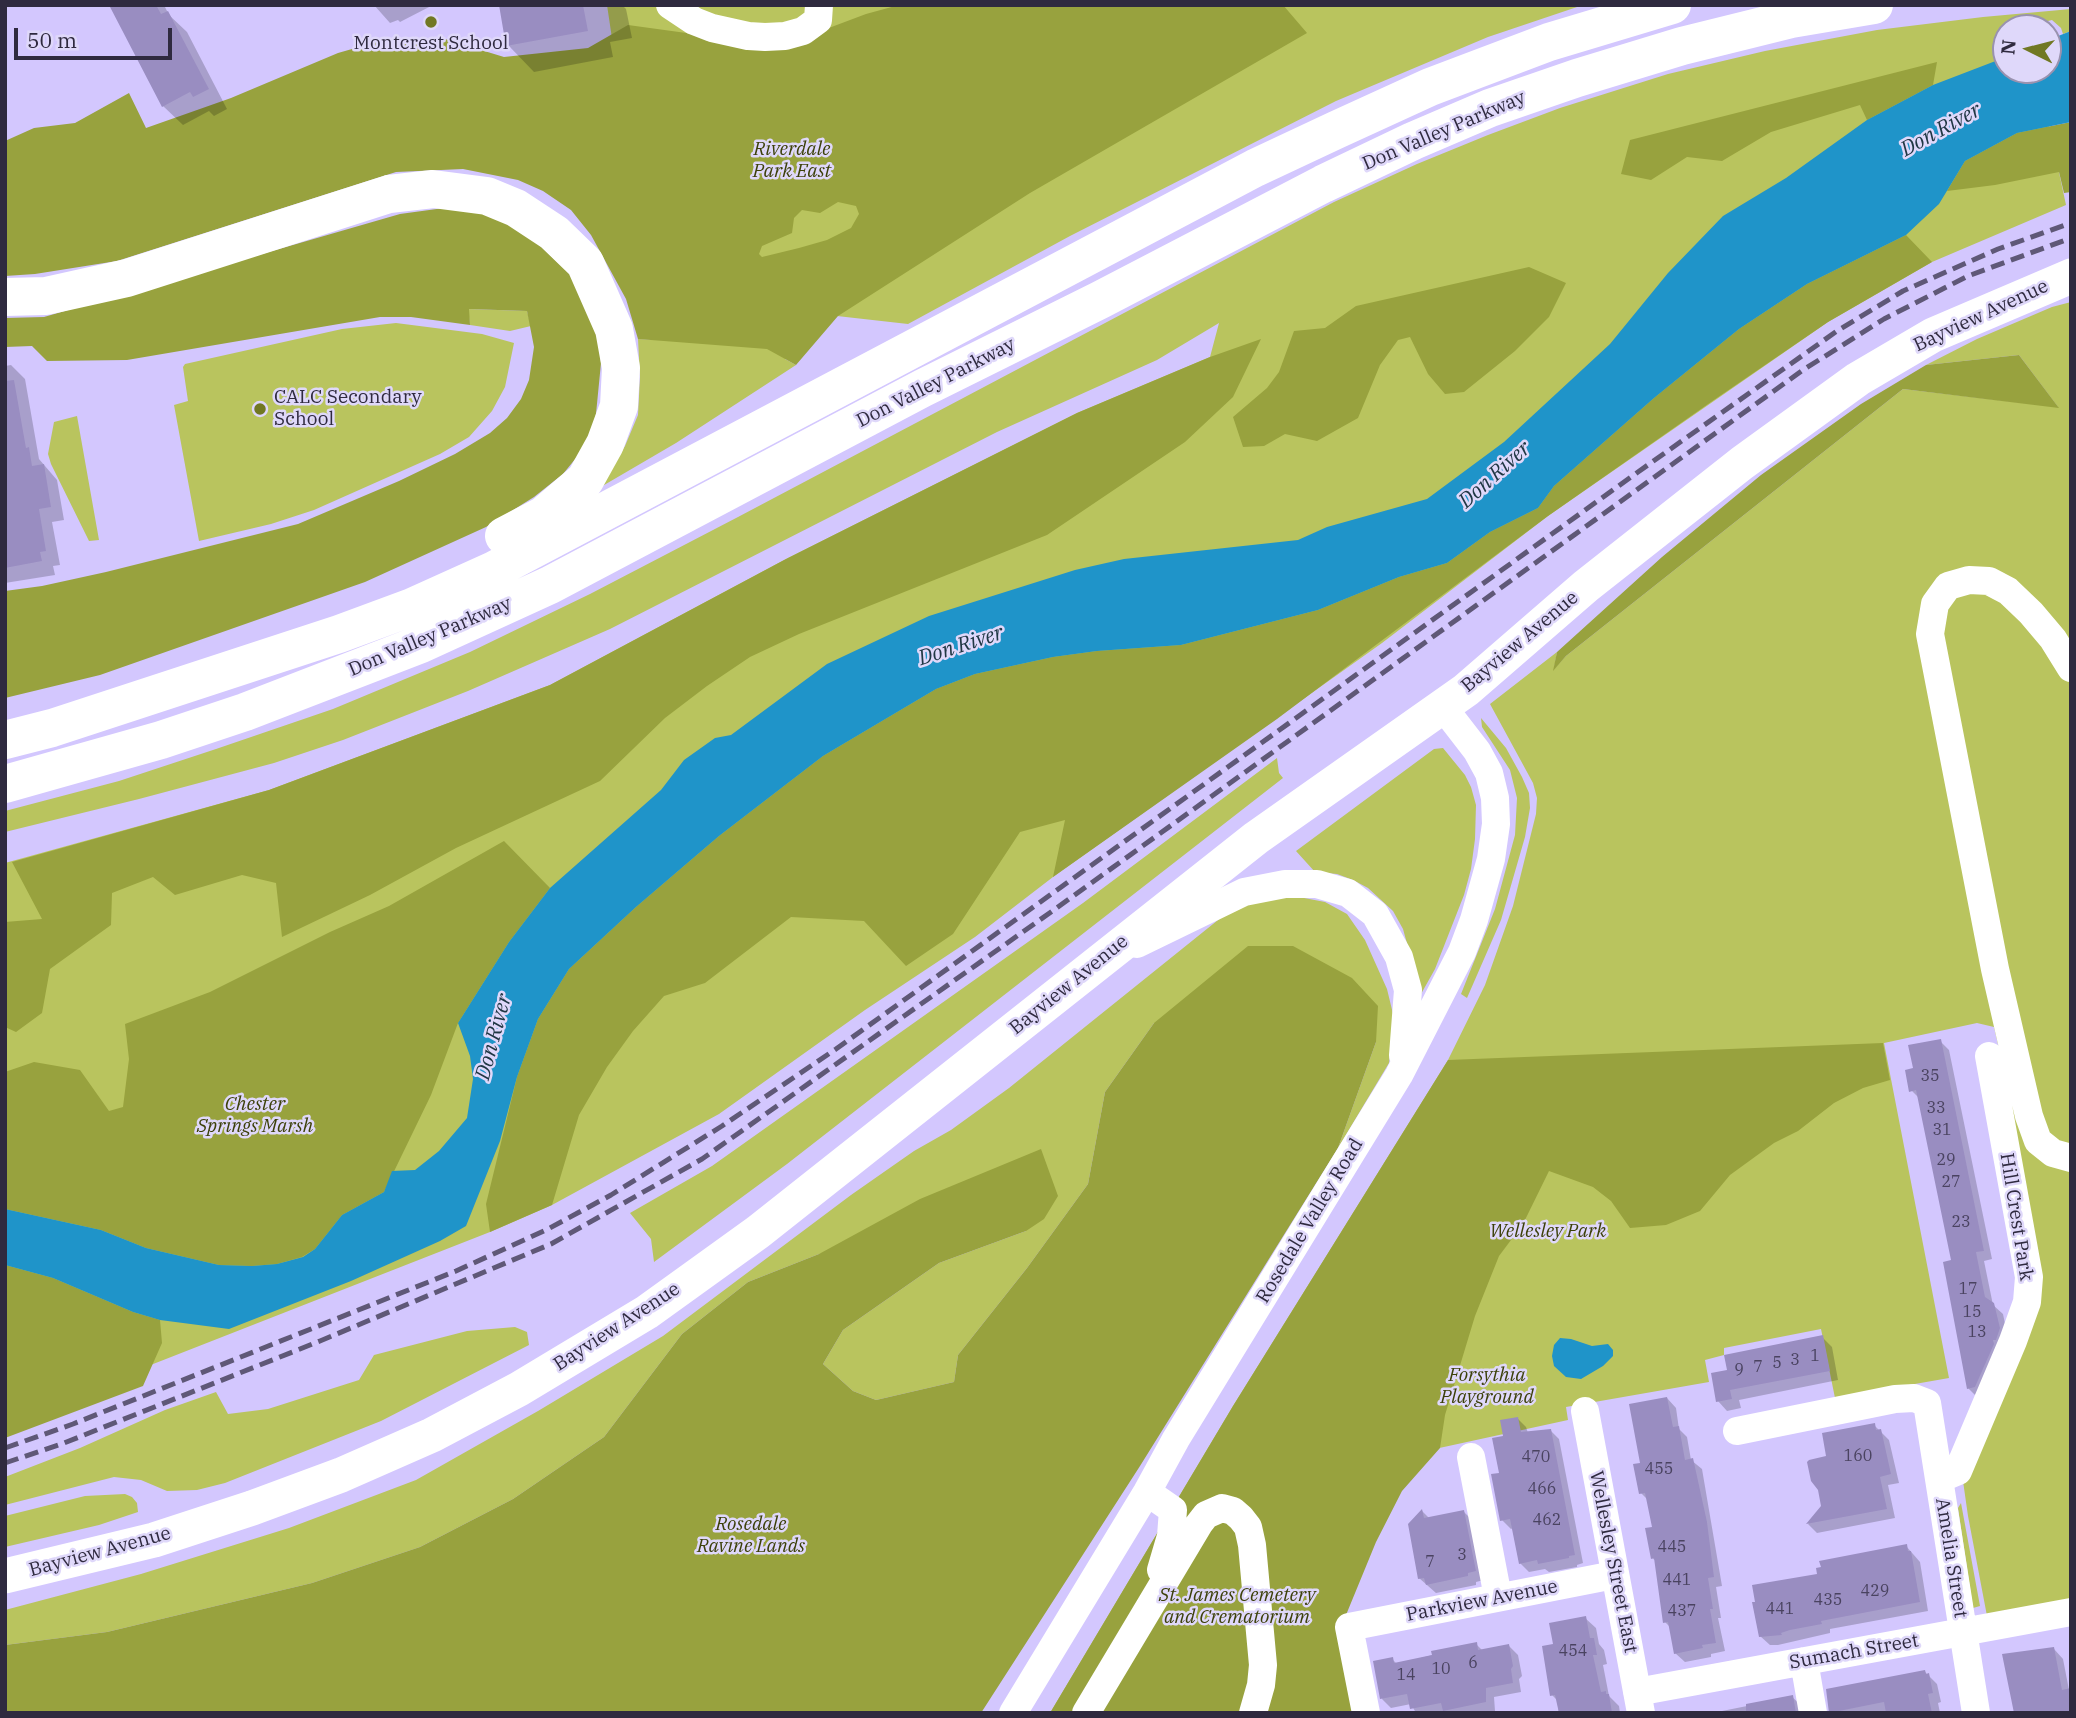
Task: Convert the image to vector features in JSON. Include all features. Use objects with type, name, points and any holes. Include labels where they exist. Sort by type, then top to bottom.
[{"type":"highway","name":"Don Valley Parkway","points":[[5,740],[52,728],[339,634],[412,607],[505,564],[1255,168],[1430,87],[1537,47],[1672,5]]},
{"type":"highway","name":"Don Valley Parkway","points":[[5,784],[173,736],[244,712],[421,644],[562,578],[923,388],[1323,184],[1490,108],[1682,46],[1791,19],[1874,5]]},
{"type":"highway","points":[[5,298],[46,296],[127,278],[389,194],[433,189],[487,196],[516,208],[554,233],[585,263],[614,329],[621,368],[619,406],[606,444],[584,480],[544,515],[470,554],[412,607]]},
{"type":"main road","name":"Bayview Avenue","points":[[5,1576],[154,1540],[341,1475],[432,1435],[519,1389],[647,1312],[758,1232],[1091,966],[1305,801],[1443,707],[1586,586],[1742,463],[1858,379],[1933,335],[2071,276]]},
{"type":"street","points":[[670,5],[694,21],[748,36],[785,36],[803,31],[823,10]]},
{"type":"street","points":[[2071,668],[2053,639],[2031,613],[2008,591],[1989,581],[1969,580],[1948,586],[1935,604],[1930,634],[1995,969],[2029,1116],[2038,1141],[2053,1153],[2071,1158]]},
{"type":"street","name":"Rosedale Valley Road","points":[[1013,1713],[1399,1075],[1462,952],[1491,859],[1496,824],[1495,798],[1489,773],[1477,751],[1443,707]]},
{"type":"street","points":[[1091,966],[1244,892],[1285,884],[1317,884],[1348,893],[1375,914],[1399,957],[1408,990],[1406,1040],[1399,1075]]},
{"type":"street","name":"Hill Crest Park","points":[[1939,1479],[1958,1471],[2014,1341],[2027,1302],[2029,1277],[1989,1056]]},
{"type":"street","name":"Amelia Street","points":[[1737,1432],[1895,1399],[1914,1398],[1927,1403],[1976,1713]]},
{"type":"street","name":"Wellesley Street East","points":[[1585,1411],[1639,1702]]},
{"type":"street","points":[[1471,1457],[1499,1597]]},
{"type":"street","points":[[1146,1492],[1165,1502],[1173,1510],[1174,1518],[1158,1580],[1157,1597]]},
{"type":"street","points":[[1086,1713],[1206,1516],[1222,1508],[1233,1511],[1241,1518],[1248,1527],[1252,1545],[1262,1641],[1262,1685],[1253,1713]]},
{"type":"street","name":"Parkview Avenue","points":[[1366,1713],[1349,1628],[1614,1575]]},
{"type":"street","name":"Sumach Street","points":[[1639,1702],[1804,1661],[2071,1612]]},
{"type":"street","points":[[1804,1661],[1813,1713]]},
{"type":"green space","name":"Riverdale Park East","points":[[607,5],[1583,5],[1488,37],[1336,101],[1070,236],[908,324],[837,316],[792,359],[785,359],[796,365],[676,443],[587,495],[607,476],[625,446],[638,415],[638,339],[657,340]]},
{"type":"green space","points":[[899,5],[1283,5],[1307,33],[1030,193],[838,316],[796,365],[767,349],[638,339],[626,299],[591,235],[571,210],[543,191],[518,180],[463,169],[396,172],[117,261],[5,276],[5,141],[34,128],[75,123],[129,93],[146,128],[231,98],[338,53],[387,39],[445,39],[504,57],[588,48],[628,25],[781,46],[866,14]],"holes":[[[838,202],[856,206],[859,214],[851,228],[827,240],[762,257],[759,254],[762,246],[792,233],[794,218],[802,210],[820,213]]]},
{"type":"green space","points":[[2071,9],[2071,31],[2063,34],[2062,14],[2016,14]]},
{"type":"green space","points":[[1992,16],[1992,84],[2040,84],[2066,205],[1932,262],[1828,322],[1548,516],[1382,643],[1053,877],[975,937],[865,1010],[719,1114],[552,1205],[490,1232],[69,1397],[5,1417],[5,863],[269,790],[550,685],[786,559],[1077,413],[1210,357],[1219,323],[1157,360],[997,432],[610,629],[468,691],[343,740],[274,763],[139,799],[5,832],[5,811],[119,781],[333,709],[470,652],[590,594],[738,517],[1334,202],[1488,135],[1560,108],[1668,74],[1765,51],[1877,30]]},
{"type":"green space","points":[[1937,62],[1933,85],[1867,120],[1860,105],[1771,132],[1722,161],[1687,157],[1651,180],[1621,174],[1630,140]]},
{"type":"green space","points":[[2071,122],[2071,192],[2064,193],[2059,172],[1995,185],[1947,191],[1965,161],[2017,133]]},
{"type":"green space","points":[[444,208],[487,211],[518,225],[571,275],[598,331],[601,363],[595,424],[585,447],[563,474],[534,497],[486,527],[365,582],[100,675],[5,698],[5,591],[106,572],[298,524],[399,481],[455,454],[490,433],[507,418],[521,399],[529,380],[534,347],[527,311],[469,309],[470,325],[411,317],[380,317],[127,360],[47,361],[32,346],[5,347],[5,318],[44,317],[400,214]]},
{"type":"green space","points":[[1906,235],[1932,262],[1828,322],[1548,516],[1277,719],[1053,877],[1065,820],[1020,832],[953,934],[906,966],[864,921],[791,917],[705,983],[664,996],[633,1031],[607,1067],[579,1115],[552,1205],[490,1232],[486,1204],[517,1077],[538,1019],[569,969],[719,836],[823,756],[936,689],[975,674],[1053,657],[1181,645],[1318,610],[1399,577],[1447,563],[1490,532],[1538,508],[1554,486],[1654,398],[1739,329],[1807,284]]},
{"type":"green space","points":[[1529,267],[1566,283],[1549,317],[1515,351],[1464,392],[1445,394],[1428,374],[1410,337],[1398,340],[1380,365],[1358,418],[1317,441],[1285,434],[1264,446],[1243,447],[1233,417],[1267,388],[1279,372],[1294,331],[1325,328],[1356,306]]},
{"type":"green space","points":[[2071,302],[2071,1600],[1987,1616],[1968,1516],[1962,1474],[2032,1306],[2000,1053],[1994,1027],[1977,1023],[1884,1043],[1949,1378],[1835,1398],[1821,1329],[1724,1348],[1724,1355],[1705,1360],[1709,1382],[1566,1407],[1568,1420],[1352,1467],[1050,1713],[1233,1406],[1448,1060],[1485,985],[1513,906],[1536,814],[1537,798],[1533,783],[1490,704],[1557,652],[1554,669],[1566,656],[1903,389],[2058,407],[2019,355],[1926,365],[1977,339],[2052,307]]},
{"type":"green space","points":[[468,309],[527,311],[531,326],[510,331],[470,325]]},
{"type":"green space","points":[[396,323],[482,334],[514,343],[505,387],[492,411],[469,437],[440,454],[314,510],[271,524],[199,541],[174,405],[188,401],[183,367],[185,364],[342,329]]},
{"type":"green space","points":[[1261,339],[1233,397],[1185,442],[1047,535],[799,634],[750,657],[665,718],[600,781],[456,848],[370,895],[282,937],[276,883],[242,875],[175,895],[153,877],[112,893],[111,925],[50,969],[42,1013],[16,1032],[5,1027],[5,922],[42,919],[12,862],[269,790],[550,685],[786,559],[1077,413],[1210,357]]},
{"type":"green space","points":[[2019,355],[2059,408],[1903,389],[1566,656],[1553,671],[1557,652],[1662,557],[1761,475],[1861,404],[1926,365]]},
{"type":"green space","points":[[77,416],[99,540],[89,541],[48,454],[54,422]]},
{"type":"green space","points":[[1481,718],[1506,748],[1522,777],[1529,793],[1530,808],[1525,837],[1501,920],[1467,998],[1461,994],[1495,909],[1515,835],[1517,798],[1510,770],[1482,727]]},
{"type":"green space","points":[[1443,748],[1465,775],[1471,787],[1476,805],[1475,839],[1464,895],[1435,969],[1421,994],[1403,929],[1393,911],[1368,888],[1353,880],[1337,874],[1315,872],[1296,851],[1434,749]]},
{"type":"green space","points":[[1277,758],[1279,773],[1283,778],[787,1164],[654,1262],[651,1239],[630,1213],[712,1166],[1083,903]]},
{"type":"green space","name":"Chester Springs Marsh","points":[[504,841],[550,888],[509,942],[458,1023],[431,1095],[384,1192],[342,1215],[315,1249],[302,1257],[277,1264],[219,1265],[146,1248],[101,1230],[5,1209],[5,1072],[34,1062],[80,1070],[109,1111],[123,1107],[129,1059],[125,1024],[210,992],[330,932],[389,906]]},
{"type":"green space","points":[[1274,896],[1325,902],[1347,914],[1365,940],[1387,989],[1394,1018],[1389,1063],[1338,1148],[1376,1042],[1154,1023],[1105,1092],[1088,1184],[1027,1268],[958,1355],[954,1382],[876,1400],[853,1391],[823,1364],[843,1330],[939,1263],[1026,1231],[819,1254],[748,1282],[682,1334],[604,1437],[513,1499],[420,1547],[312,1583],[107,1632],[5,1645],[5,1610],[141,1574],[289,1528],[416,1480],[538,1411],[663,1336],[851,1195],[914,1151],[951,1130],[1009,1088],[1223,916],[1245,904]]},
{"type":"green space","name":"Rosedale Ravine Lands","points":[[1248,946],[1293,946],[1352,978],[1378,1006],[1376,1042],[1338,1148],[1140,1466],[981,1713],[5,1713],[5,1645],[107,1632],[312,1583],[420,1547],[513,1499],[604,1437],[682,1334],[748,1282],[819,1254],[920,1199],[1041,1149],[1058,1196],[1044,1219],[1026,1231],[939,1263],[843,1330],[823,1364],[853,1391],[876,1400],[954,1382],[958,1355],[1027,1268],[1088,1184],[1105,1092],[1154,1023]]},
{"type":"green space","name":"St. James Cemetery and Crematorium","points":[[1883,1043],[1890,1080],[1863,1088],[1834,1103],[1798,1131],[1774,1143],[1730,1175],[1700,1211],[1666,1225],[1630,1228],[1611,1201],[1593,1187],[1549,1171],[1523,1224],[1499,1256],[1475,1316],[1445,1415],[1440,1448],[1402,1491],[1376,1542],[1346,1615],[1359,1713],[1050,1713],[1233,1406],[1448,1060]]},
{"type":"green space","points":[[5,1265],[53,1278],[133,1312],[160,1320],[162,1343],[143,1386],[5,1438]]},
{"type":"green space","points":[[515,1327],[527,1332],[529,1345],[381,1421],[225,1483],[197,1490],[167,1491],[141,1480],[114,1477],[5,1505],[5,1477],[80,1448],[165,1410],[216,1392],[228,1414],[268,1409],[359,1380],[374,1355],[467,1331]]},
{"type":"green space","points":[[125,1494],[137,1503],[138,1512],[99,1525],[5,1547],[5,1516],[85,1496]]},
{"type":"green space","points":[[1961,1503],[1980,1606],[1973,1608],[1958,1508]]},
{"type":"water","name":"Don River","points":[[2071,31],[2071,122],[2017,133],[1965,161],[1939,204],[1906,235],[1807,284],[1739,329],[1654,398],[1554,486],[1538,508],[1490,532],[1447,563],[1399,577],[1318,610],[1181,645],[1053,657],[975,674],[936,689],[823,756],[719,836],[569,969],[538,1019],[517,1077],[500,1141],[466,1226],[440,1241],[351,1281],[229,1329],[160,1320],[133,1312],[53,1278],[5,1265],[5,1209],[101,1230],[146,1248],[219,1265],[277,1264],[303,1257],[315,1249],[342,1215],[384,1192],[392,1171],[415,1170],[439,1151],[467,1118],[473,1079],[470,1056],[458,1023],[509,942],[550,888],[661,790],[684,760],[715,738],[731,735],[827,664],[929,616],[1075,570],[1124,559],[1298,540],[1327,527],[1427,499],[1504,442],[1610,344],[1668,273],[1723,216],[1786,178],[1867,120],[1933,85],[1992,62],[1992,84],[2062,84],[2062,35]]},
{"type":"water","points":[[1560,1338],[1592,1346],[1608,1344],[1613,1350],[1613,1356],[1603,1366],[1581,1379],[1566,1377],[1554,1366],[1552,1356],[1554,1345]]},
{"type":"building","points":[[109,5],[156,5],[161,14],[168,11],[209,89],[193,97],[190,92],[162,107]]},
{"type":"building","points":[[499,5],[583,5],[588,31],[506,46]]},
{"type":"building","points":[[14,380],[26,448],[29,447],[32,466],[44,464],[51,507],[39,509],[46,551],[40,552],[42,561],[5,568],[5,381]]},
{"type":"building","points":[[1941,1039],[1984,1251],[1976,1252],[1985,1297],[1994,1303],[2000,1328],[1975,1387],[1967,1389],[1943,1262],[1951,1260],[1916,1090],[1909,1092],[1905,1070],[1913,1068],[1908,1045]]},
{"type":"building","points":[[1823,1335],[1830,1371],[1730,1390],[1732,1399],[1716,1402],[1711,1373],[1727,1370],[1724,1355]]},
{"type":"building","points":[[1667,1397],[1673,1427],[1679,1426],[1685,1460],[1693,1458],[1707,1522],[1714,1577],[1708,1578],[1713,1609],[1710,1609],[1716,1643],[1674,1654],[1668,1622],[1663,1623],[1654,1558],[1651,1559],[1645,1528],[1652,1527],[1645,1493],[1639,1494],[1633,1464],[1640,1463],[1629,1404]]},
{"type":"building","points":[[1518,1417],[1521,1432],[1551,1429],[1575,1555],[1569,1558],[1538,1564],[1537,1560],[1519,1564],[1510,1519],[1500,1521],[1491,1474],[1499,1473],[1492,1438],[1503,1436],[1500,1420]]},
{"type":"building","points":[[1875,1423],[1876,1430],[1881,1429],[1891,1474],[1880,1477],[1887,1509],[1806,1524],[1821,1506],[1807,1462],[1826,1456],[1822,1433]]},
{"type":"building","points":[[1422,1509],[1424,1518],[1464,1510],[1476,1571],[1468,1573],[1468,1576],[1426,1585],[1424,1578],[1418,1579],[1408,1524]]},
{"type":"building","points":[[1907,1544],[1908,1551],[1911,1551],[1920,1602],[1821,1621],[1822,1624],[1790,1630],[1781,1633],[1782,1635],[1759,1637],[1752,1602],[1755,1602],[1752,1585],[1817,1574],[1816,1568],[1821,1567],[1819,1561]]},
{"type":"building","points":[[1586,1616],[1590,1638],[1594,1638],[1597,1655],[1593,1655],[1601,1692],[1606,1691],[1606,1694],[1609,1694],[1612,1713],[1559,1713],[1555,1695],[1550,1696],[1542,1646],[1553,1644],[1549,1623]]},
{"type":"building","points":[[1477,1642],[1478,1650],[1509,1644],[1513,1666],[1513,1683],[1486,1688],[1486,1702],[1443,1711],[1441,1703],[1410,1709],[1407,1694],[1380,1699],[1373,1661],[1393,1657],[1394,1663],[1432,1655],[1431,1651]]},
{"type":"building","points":[[2054,1647],[2062,1690],[2071,1688],[2071,1711],[2014,1713],[2002,1654]]},
{"type":"building","points":[[1925,1670],[1926,1674],[1929,1673],[1933,1693],[1928,1694],[1932,1713],[1886,1713],[1884,1702],[1829,1713],[1826,1689]]},
{"type":"building","points":[[1793,1695],[1796,1713],[1746,1713],[1746,1704]]},
{"type":"railway","points":[[5,1448],[73,1424],[456,1271],[546,1230],[611,1195],[722,1126],[836,1049],[1837,331],[1903,291],[1998,249],[2071,223]]},
{"type":"railway","points":[[5,1463],[64,1443],[320,1341],[551,1244],[702,1159],[1051,912],[1803,370],[1884,319],[1968,276],[2071,238]]},
{"type":"place","name":"Montcrest School","points":[[431,22]]},
{"type":"place","name":"CALC Secondary School","points":[[260,409]]},
{"type":"park label","name":"Wellesley Park","points":[[1548,1232]]},
{"type":"park label","name":"Forsythia Playground","points":[[1487,1387]]}]
